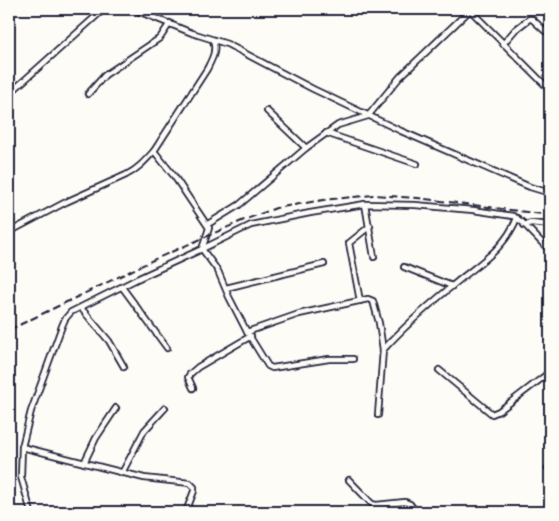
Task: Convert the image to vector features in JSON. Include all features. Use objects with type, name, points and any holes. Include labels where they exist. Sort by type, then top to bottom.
[{"type":"street","points":[[9,94],[104,9]]},
{"type":"street","points":[[133,9],[192,33],[227,44],[313,90],[368,116],[530,187],[550,193]]},
{"type":"street","points":[[208,224],[239,205],[326,133],[345,121],[368,116],[400,77],[470,9],[550,90]]},
{"type":"street","points":[[503,44],[515,30],[529,19],[532,19],[546,31]]},
{"type":"street","points":[[88,94],[105,75],[160,38],[170,23]]},
{"type":"street","points":[[9,232],[66,202],[135,170],[154,151],[213,58],[215,47],[213,40]]},
{"type":"street","points":[[267,111],[306,148]]},
{"type":"street","points":[[326,133],[417,164]]},
{"type":"street","points":[[154,151],[208,224],[209,231],[202,250]]},
{"type":"street","points":[[365,204],[374,257]]},
{"type":"street","points":[[31,512],[21,477],[22,447],[31,411],[59,332],[68,315],[139,278],[202,250],[251,225],[365,204],[415,205],[498,213],[517,218],[550,251]]},
{"type":"street","points":[[383,350],[452,286],[500,247],[506,240],[517,218]]},
{"type":"street","points":[[524,225],[531,223],[550,225]]},
{"type":"street","points":[[360,301],[349,243],[370,226]]},
{"type":"street","points":[[202,250],[218,270],[246,332],[251,336],[270,367],[329,359],[353,359]]},
{"type":"street","points":[[226,288],[324,264]]},
{"type":"street","points":[[404,267],[452,286]]},
{"type":"street","points":[[122,287],[167,348]]},
{"type":"street","points":[[246,332],[299,314],[371,300],[375,304],[380,323],[383,350],[378,415]]},
{"type":"street","points":[[80,308],[109,341],[124,367]]},
{"type":"street","points":[[193,388],[189,380],[190,374],[198,367],[251,336]]},
{"type":"street","points":[[439,370],[492,414],[499,411],[550,372]]},
{"type":"street","points":[[84,463],[96,438],[116,408]]},
{"type":"street","points":[[122,473],[144,432],[165,408]]},
{"type":"street","points":[[22,447],[122,473],[156,480],[190,483],[194,487],[194,491],[187,509]]},
{"type":"street","points":[[349,480],[372,504],[405,502],[410,504],[416,512]]},
{"type":"railway","points":[[9,330],[153,260],[276,208],[323,200],[373,195],[418,198],[550,215]]}]
